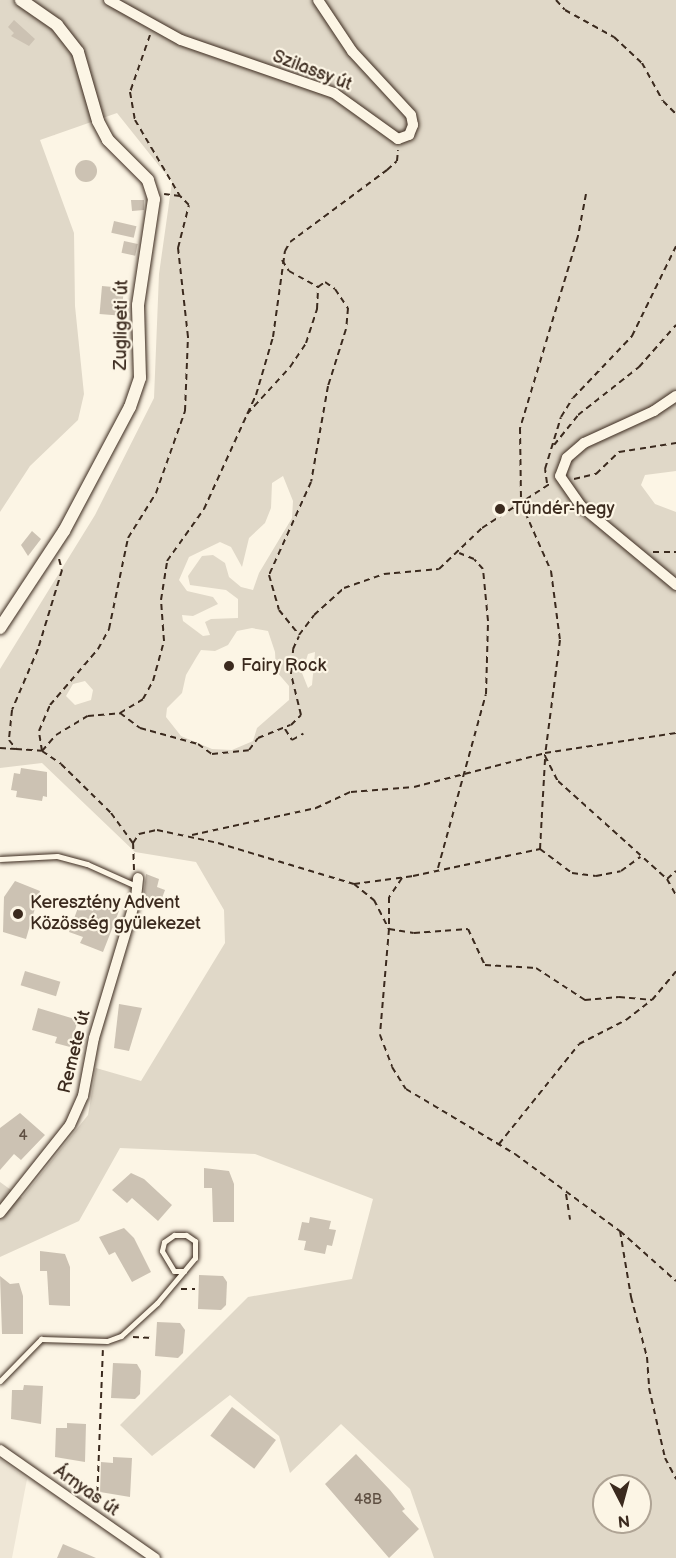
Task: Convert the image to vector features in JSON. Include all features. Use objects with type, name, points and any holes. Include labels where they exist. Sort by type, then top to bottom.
[{"type":"street","points":[[21,0],[57,25],[78,52],[98,121],[108,140],[148,180],[153,192]]},
{"type":"street","name":"Szilassy út","points":[[109,0],[153,27],[232,60],[334,93],[398,139],[412,131],[411,115],[352,51],[318,0]]},
{"type":"street","name":"Zugligeti út","points":[[0,627],[64,531],[130,406],[140,378],[138,304],[153,192]]},
{"type":"street","points":[[676,396],[584,443],[563,465],[562,483],[580,506],[676,585]]},
{"type":"street","name":"Remete út","points":[[0,1213],[70,1125],[83,1095],[94,1038],[137,882]]},
{"type":"street","name":"Árnyas út","points":[[0,1450],[155,1558]]},
{"type":"lane","points":[[0,859],[57,856],[137,882]]},
{"type":"lane","points":[[0,1382],[41,1339],[103,1341],[121,1336],[169,1289],[195,1258],[195,1241],[186,1235],[174,1235],[164,1242],[162,1251],[174,1271],[184,1271]]},
{"type":"path","points":[[556,0],[565,10],[614,37],[635,57],[676,114]]},
{"type":"path","points":[[42,751],[39,731],[50,705],[98,649],[109,628],[128,538],[156,494],[185,411],[188,338],[178,248],[189,205],[180,196],[135,120],[130,92],[153,27]]},
{"type":"path","points":[[42,751],[56,735],[88,716],[120,714],[137,704],[153,681],[164,641],[161,600],[167,561],[204,509],[256,395],[273,337],[282,260],[290,242],[397,161],[398,139]]},
{"type":"path","points":[[153,192],[180,196]]},
{"type":"path","points":[[540,849],[545,755],[560,639],[551,571],[521,503],[520,428],[578,236],[586,194]]},
{"type":"path","points":[[547,483],[545,469],[567,407],[632,336],[676,246]]},
{"type":"path","points":[[282,260],[289,271],[318,287]]},
{"type":"path","points":[[299,635],[279,610],[269,575],[311,482],[328,386],[348,320],[348,308],[335,289],[325,282],[318,287]]},
{"type":"path","points":[[245,416],[290,367],[306,343],[317,309],[318,287]]},
{"type":"path","points":[[551,450],[578,415],[639,367],[676,325]]},
{"type":"path","points":[[579,478],[596,474],[619,452],[676,443]]},
{"type":"path","points":[[120,714],[140,728],[198,744],[212,754],[243,753],[255,746],[258,738],[285,729],[301,715],[291,674],[293,649],[299,635],[314,615],[344,588],[368,583],[384,574],[439,569],[459,553],[482,528],[547,483],[562,483]]},
{"type":"path","points":[[645,558],[654,550],[676,552]]},
{"type":"path","points":[[438,868],[462,774],[486,694],[488,621],[483,569],[474,559],[459,553]]},
{"type":"path","points":[[16,748],[9,740],[12,710],[54,600],[62,570],[59,559]]},
{"type":"path","points":[[285,729],[292,740],[303,734]]},
{"type":"path","points":[[189,836],[316,808],[351,792],[414,787],[545,755],[676,733]]},
{"type":"path","points":[[0,748],[42,751],[84,785],[133,843],[132,864],[137,882]]},
{"type":"path","points":[[545,755],[558,781],[667,879],[676,896]]},
{"type":"path","points":[[133,843],[147,830],[189,836],[354,884],[374,900],[389,929]]},
{"type":"path","points":[[354,884],[402,878],[438,868],[540,849],[572,873],[596,876],[621,871],[641,856]]},
{"type":"path","points":[[667,879],[676,871]]},
{"type":"path","points":[[402,878],[389,897],[389,929],[380,1021],[392,1067],[406,1089],[420,1101],[499,1144],[620,1231],[676,1281]]},
{"type":"path","points":[[389,929],[414,933],[468,928],[485,965],[536,968],[585,1000],[619,997],[652,1000]]},
{"type":"path","points":[[499,1144],[579,1044],[626,1020],[652,1000],[676,971]]},
{"type":"path","points":[[566,1194],[570,1220]]},
{"type":"path","points":[[620,1231],[631,1297],[647,1357],[649,1388],[665,1458],[676,1479]]},
{"type":"path","points":[[169,1289],[195,1289]]},
{"type":"path","points":[[121,1336],[153,1338]]},
{"type":"path","points":[[97,1505],[103,1341]]},
{"type":"shaded area","points":[[0,0],[676,0],[676,471],[645,475],[641,485],[655,504],[676,512],[676,1558],[434,1558],[410,1489],[341,1424],[290,1473],[279,1436],[230,1395],[152,1456],[120,1425],[248,1297],[352,1279],[373,1199],[255,1154],[120,1148],[79,1221],[0,1257],[0,1182],[22,1198],[88,1115],[96,1068],[141,1081],[225,943],[224,910],[196,862],[135,852],[42,763],[0,768],[0,669],[95,515],[154,398],[159,274],[172,182],[117,113],[40,140],[74,233],[75,306],[84,394],[78,420],[30,466],[0,512]],"holes":[[[283,476],[293,501],[292,518],[259,573],[253,590],[241,587],[229,577],[225,563],[213,555],[202,556],[188,576],[190,585],[226,590],[238,599],[238,618],[211,619],[205,622],[210,635],[203,636],[183,621],[182,615],[193,616],[218,604],[213,597],[187,591],[179,580],[189,557],[220,542],[231,547],[242,567],[249,538],[265,523],[271,508],[272,483]],[[252,628],[268,631],[275,652],[276,671],[289,686],[289,700],[257,728],[253,741],[232,750],[212,749],[181,736],[166,717],[167,708],[182,693],[186,675],[201,650],[215,651],[228,645],[237,631]],[[315,652],[312,685],[308,688],[302,673],[308,654]],[[85,681],[93,690],[91,700],[75,705],[66,696],[73,684]]]},
{"type":"shaded area","points":[[0,1459],[27,1479],[12,1558],[0,1558]]},
{"type":"building","points":[[14,20],[35,39],[29,46],[11,36],[14,33],[8,27]]},
{"type":"building","points":[[86,160],[94,163],[97,171],[94,179],[86,182],[78,179],[75,171],[78,163]]},
{"type":"building","points":[[131,200],[144,200],[144,210],[132,211]]},
{"type":"building","points":[[114,221],[136,226],[134,238],[111,233]]},
{"type":"building","points":[[124,241],[138,244],[135,256],[122,253]]},
{"type":"building","points":[[102,286],[124,288],[121,316],[100,314]]},
{"type":"building","points":[[32,531],[41,539],[28,556],[21,545]]},
{"type":"building","points":[[21,768],[47,772],[47,797],[43,796],[42,801],[16,797],[17,791],[11,790],[14,773],[20,774]]},
{"type":"building","points":[[146,874],[159,879],[157,887],[165,890],[159,906],[143,900]]},
{"type":"building","name":"Keresztény Advent Közösség gyülekezet","points":[[15,881],[40,891],[26,939],[3,932],[4,897]]},
{"type":"building","points":[[96,902],[119,911],[103,952],[80,943],[83,937],[69,932],[79,905],[93,911]]},
{"type":"building","points":[[25,971],[60,982],[56,996],[21,985]]},
{"type":"building","points":[[119,1004],[142,1008],[129,1051],[114,1048]]},
{"type":"building","points":[[38,1008],[78,1020],[70,1047],[55,1043],[57,1037],[32,1030]]},
{"type":"building","points":[[20,1113],[45,1135],[21,1160],[14,1154],[0,1170],[0,1128]]},
{"type":"building","points":[[204,1168],[229,1171],[234,1184],[234,1222],[213,1222],[212,1188],[204,1188]]},
{"type":"building","points":[[131,1173],[144,1179],[172,1205],[158,1221],[132,1198],[127,1203],[112,1190]]},
{"type":"building","points":[[310,1217],[331,1221],[329,1229],[336,1230],[332,1246],[327,1245],[325,1254],[304,1250],[306,1241],[298,1240],[302,1222],[309,1223]]},
{"type":"building","points":[[124,1228],[134,1238],[151,1272],[132,1282],[115,1252],[109,1255],[99,1237]]},
{"type":"building","points":[[40,1251],[65,1254],[70,1267],[70,1306],[49,1305],[47,1271],[40,1271]]},
{"type":"building","points":[[199,1275],[223,1276],[227,1282],[226,1305],[221,1310],[198,1309]]},
{"type":"building","points":[[0,1276],[10,1284],[19,1283],[23,1296],[23,1334],[2,1334]]},
{"type":"building","points":[[157,1322],[180,1323],[185,1330],[183,1353],[178,1358],[155,1356]]},
{"type":"building","points":[[113,1363],[137,1364],[141,1371],[140,1394],[135,1399],[111,1398]]},
{"type":"building","points":[[24,1385],[43,1386],[41,1424],[11,1419],[12,1390],[23,1390]]},
{"type":"building","points":[[232,1407],[276,1440],[254,1469],[210,1436]]},
{"type":"building","points":[[67,1423],[86,1424],[85,1462],[55,1457],[56,1428],[67,1428]]},
{"type":"building","points":[[356,1454],[390,1490],[405,1509],[402,1511],[419,1529],[389,1558],[325,1484]]},
{"type":"building","points":[[113,1457],[132,1458],[130,1497],[100,1492],[101,1462],[113,1463]]},
{"type":"building","points":[[63,1544],[96,1558],[57,1558]]},
{"type":"place","name":"Tündér-hegy","points":[[500,509]]},
{"type":"place","name":"Fairy Rock","points":[[229,666]]},
{"type":"place","name":"Keresztény Advent Közösség gyülekezet","points":[[18,914]]}]
